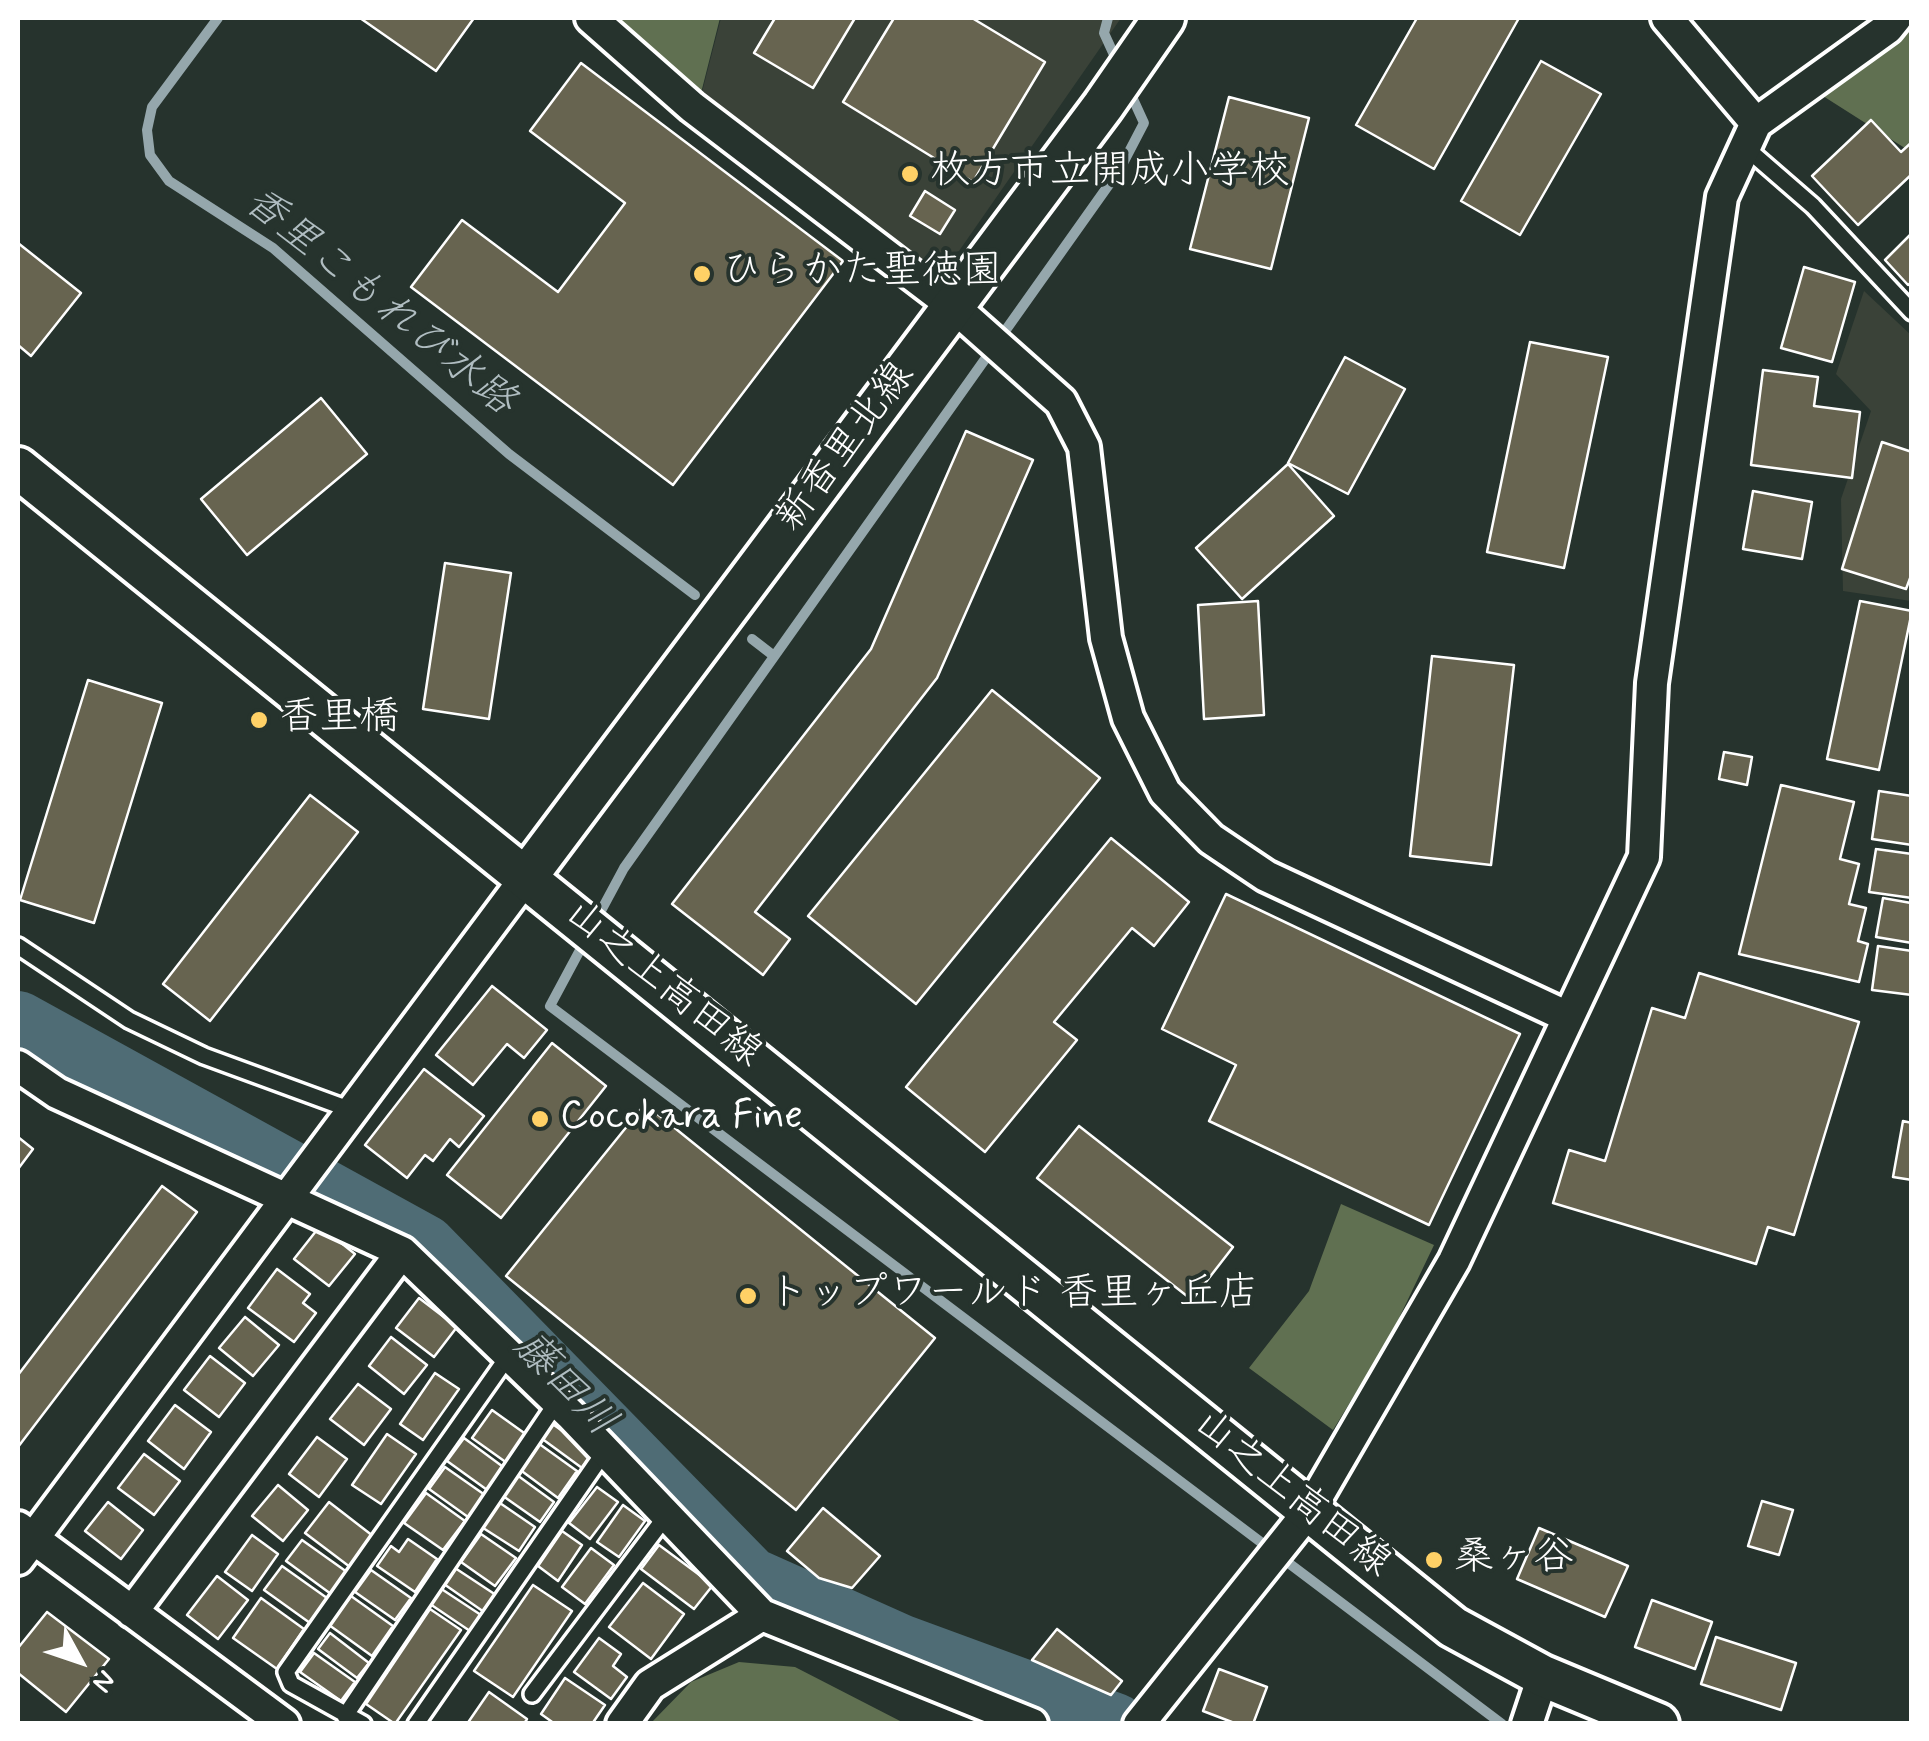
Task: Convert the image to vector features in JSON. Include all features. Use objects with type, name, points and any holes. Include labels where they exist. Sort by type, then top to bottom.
[{"type":"street","points":[[591,18],[692,107],[953,306],[1061,402],[1084,447],[1106,638],[1128,718],[1165,792],[1212,839],[1266,876],[1568,1017]]},
{"type":"street","name":"新香里北線","points":[[527,876],[1111,95],[1164,18]]},
{"type":"street","points":[[1667,18],[1751,135]]},
{"type":"street","points":[[1143,1719],[1298,1524],[1454,1261],[1644,857],[1652,684],[1722,196],[1751,135],[1896,18]]},
{"type":"street","name":"山之上高田線","points":[[18,468],[592,929],[1298,1524],[1453,1627],[1533,1704],[1658,1724]]},
{"type":"street","points":[[284,1724],[132,1612],[23,1542],[290,1198],[527,876]]},
{"type":"street","points":[[18,1066],[57,1094],[402,1252],[557,1402],[762,1615],[860,1650],[1032,1724]]},
{"type":"street","points":[[132,1612],[402,1252]]},
{"type":"street","points":[[622,1724],[650,1686],[762,1615]]},
{"type":"lane","points":[[1751,135],[1912,312]]},
{"type":"lane","points":[[18,946],[130,1020],[204,1056],[354,1111]]},
{"type":"lane","points":[[363,1724],[291,1684],[286,1672],[509,1355]]},
{"type":"lane","points":[[344,1716],[557,1402]]},
{"type":"lane","points":[[416,1724],[605,1451]]},
{"type":"lane","points":[[532,1694],[666,1516]]},
{"type":"shaded area","name":"枚方市立開成小学校","points":[[721,18],[1121,18],[959,251],[923,260],[701,96]]},
{"type":"shaded area","points":[[1864,291],[1911,335],[1911,601],[1843,591],[1841,499],[1871,411],[1836,374]]},
{"type":"green space","points":[[608,18],[720,18],[700,97]]},
{"type":"green space","points":[[1911,25],[1911,152],[1823,96],[1900,40]]},
{"type":"green space","points":[[1341,1204],[1434,1245],[1389,1339],[1333,1430],[1249,1368],[1309,1291]]},
{"type":"green space","points":[[739,1662],[795,1667],[904,1723],[651,1723],[691,1682]]},
{"type":"building","points":[[360,18],[474,18],[436,71]]},
{"type":"building","points":[[775,18],[855,18],[813,88],[754,53]]},
{"type":"building","points":[[894,18],[972,18],[1045,62],[973,182],[843,102]]},
{"type":"building","points":[[1417,18],[1519,18],[1434,169],[1356,125]]},
{"type":"building","points":[[1541,61],[1601,94],[1520,235],[1461,201]]},
{"type":"building","name":"ひらかた聖徳園","points":[[581,63],[843,261],[673,485],[411,287],[462,220],[558,292],[625,203],[530,131]]},
{"type":"building","points":[[1229,97],[1309,118],[1271,269],[1190,249]]},
{"type":"building","points":[[1871,120],[1901,152],[1912,142],[1912,174],[1858,225],[1812,176]]},
{"type":"building","points":[[925,191],[955,210],[940,234],[910,216]]},
{"type":"building","points":[[1912,233],[1912,282],[1908,285],[1885,260]]},
{"type":"building","points":[[18,243],[81,293],[31,356],[18,345]]},
{"type":"building","points":[[1804,267],[1855,282],[1832,362],[1781,348]]},
{"type":"building","points":[[1530,342],[1608,357],[1564,568],[1487,552]]},
{"type":"building","points":[[1345,357],[1405,389],[1348,494],[1288,463]]},
{"type":"building","points":[[1763,370],[1818,377],[1814,406],[1860,412],[1852,478],[1751,465]]},
{"type":"building","points":[[321,398],[367,454],[247,555],[201,499]]},
{"type":"building","points":[[966,431],[1033,460],[937,678],[755,912],[790,939],[763,975],[672,904],[871,649]]},
{"type":"building","points":[[1882,442],[1912,452],[1912,573],[1906,589],[1842,569]]},
{"type":"building","points":[[1288,464],[1334,516],[1242,599],[1196,548]]},
{"type":"building","points":[[1753,491],[1812,502],[1802,559],[1743,549]]},
{"type":"building","points":[[445,563],[511,573],[489,719],[423,709]]},
{"type":"building","points":[[1258,601],[1264,715],[1204,719],[1198,605]]},
{"type":"building","points":[[1860,601],[1912,611],[1879,770],[1827,759]]},
{"type":"building","points":[[1432,656],[1514,665],[1491,865],[1410,856]]},
{"type":"building","points":[[88,680],[162,703],[94,923],[20,900]]},
{"type":"building","points":[[992,690],[1100,778],[916,1004],[808,916]]},
{"type":"building","points":[[1724,752],[1752,757],[1747,785],[1719,779]]},
{"type":"building","points":[[1781,785],[1854,802],[1840,859],[1859,864],[1849,904],[1866,908],[1858,941],[1868,944],[1859,982],[1739,954]]},
{"type":"building","points":[[1879,791],[1912,796],[1912,845],[1872,839]]},
{"type":"building","points":[[310,795],[358,832],[210,1021],[163,984]]},
{"type":"building","points":[[1111,838],[1189,902],[1154,946],[1132,928],[1054,1022],[1077,1040],[985,1152],[906,1087]]},
{"type":"building","points":[[1876,849],[1912,854],[1912,898],[1869,892]]},
{"type":"building","points":[[1226,894],[1520,1034],[1429,1225],[1209,1121],[1236,1065],[1162,1029]]},
{"type":"building","points":[[1883,898],[1911,903],[1912,943],[1876,937]]},
{"type":"building","points":[[1878,946],[1912,951],[1912,995],[1872,990]]},
{"type":"building","points":[[1699,973],[1859,1022],[1794,1235],[1768,1227],[1756,1264],[1553,1203],[1569,1150],[1605,1161],[1652,1008],[1685,1018]]},
{"type":"building","points":[[492,986],[547,1030],[524,1058],[507,1044],[473,1085],[436,1055]]},
{"type":"building","points":[[552,1043],[606,1086],[501,1218],[447,1175]]},
{"type":"building","points":[[424,1069],[484,1116],[459,1147],[450,1139],[433,1161],[425,1155],[407,1178],[365,1145]]},
{"type":"building","points":[[645,1104],[935,1338],[796,1510],[506,1276]]},
{"type":"building","points":[[1903,1121],[1912,1123],[1912,1180],[1893,1177]]},
{"type":"building","points":[[1079,1126],[1233,1247],[1192,1300],[1037,1178]]},
{"type":"building","points":[[18,1137],[33,1149],[18,1169]]},
{"type":"building","points":[[162,1186],[197,1212],[18,1447],[18,1375]]},
{"type":"building","points":[[320,1226],[355,1254],[329,1286],[294,1259]]},
{"type":"building","points":[[277,1269],[310,1294],[303,1303],[316,1313],[294,1342],[248,1308]]},
{"type":"building","points":[[419,1298],[457,1327],[434,1357],[396,1328]]},
{"type":"building","points":[[245,1317],[279,1345],[253,1376],[219,1348]]},
{"type":"building","points":[[391,1337],[427,1365],[404,1394],[369,1366]]},
{"type":"building","points":[[210,1356],[245,1383],[219,1417],[184,1390]]},
{"type":"building","points":[[435,1373],[459,1389],[423,1440],[400,1424]]},
{"type":"building","points":[[358,1384],[391,1409],[364,1445],[330,1419]]},
{"type":"building","points":[[175,1405],[211,1432],[184,1469],[148,1441]]},
{"type":"building","points":[[492,1410],[527,1435],[507,1463],[472,1438]]},
{"type":"building","points":[[551,1423],[593,1452],[582,1468],[541,1438]]},
{"type":"building","points":[[387,1434],[416,1454],[381,1504],[352,1485]]},
{"type":"building","points":[[317,1437],[347,1459],[319,1497],[289,1474]]},
{"type":"building","points":[[464,1438],[506,1469],[490,1492],[447,1461]]},
{"type":"building","points":[[538,1443],[577,1471],[558,1498],[519,1469]]},
{"type":"building","points":[[144,1454],[180,1481],[154,1515],[118,1488]]},
{"type":"building","points":[[445,1467],[485,1495],[468,1517],[429,1489]]},
{"type":"building","points":[[517,1475],[554,1502],[540,1522],[503,1496]]},
{"type":"building","points":[[278,1485],[308,1510],[283,1541],[252,1516]]},
{"type":"building","points":[[597,1487],[618,1502],[590,1539],[569,1523]]},
{"type":"building","points":[[426,1493],[465,1521],[443,1550],[404,1523]]},
{"type":"building","points":[[497,1501],[535,1527],[519,1551],[480,1526]]},
{"type":"building","points":[[1762,1501],[1793,1510],[1779,1555],[1748,1546]]},
{"type":"building","points":[[108,1502],[143,1530],[121,1559],[85,1531]]},
{"type":"building","points":[[329,1502],[373,1536],[350,1567],[305,1533]]},
{"type":"building","points":[[623,1505],[645,1521],[619,1557],[597,1542]]},
{"type":"building","points":[[823,1508],[880,1556],[852,1588],[819,1578],[787,1551]]},
{"type":"building","points":[[1539,1528],[1628,1566],[1605,1617],[1517,1579]]},
{"type":"building","points":[[562,1531],[582,1545],[558,1581],[538,1566]]},
{"type":"building","points":[[481,1534],[516,1558],[495,1586],[461,1562]]},
{"type":"building","points":[[252,1535],[278,1554],[252,1591],[225,1572]]},
{"type":"building","points":[[408,1539],[437,1559],[415,1592],[377,1566],[391,1546],[399,1552]]},
{"type":"building","points":[[302,1540],[347,1572],[331,1594],[286,1561]]},
{"type":"building","points":[[659,1545],[713,1585],[694,1609],[641,1569]]},
{"type":"building","points":[[591,1548],[614,1565],[585,1604],[562,1587]]},
{"type":"building","points":[[282,1566],[327,1598],[310,1623],[264,1590]]},
{"type":"building","points":[[452,1566],[496,1595],[484,1612],[441,1582]]},
{"type":"building","points":[[371,1570],[411,1598],[395,1620],[355,1592]]},
{"type":"building","points":[[217,1576],[248,1600],[218,1639],[187,1615]]},
{"type":"building","points":[[643,1583],[684,1614],[651,1659],[609,1627]]},
{"type":"building","points":[[533,1585],[572,1611],[513,1697],[474,1671]]},
{"type":"building","points":[[440,1588],[481,1615],[470,1631],[430,1604]]},
{"type":"building","points":[[351,1596],[393,1626],[372,1656],[329,1625]]},
{"type":"building","points":[[261,1598],[304,1629],[277,1669],[233,1638]]},
{"type":"building","points":[[1652,1600],[1712,1622],[1695,1669],[1635,1647]]},
{"type":"building","points":[[430,1609],[461,1630],[395,1724],[366,1704]]},
{"type":"building","points":[[47,1612],[109,1659],[66,1712],[18,1673],[18,1648]]},
{"type":"building","points":[[1057,1629],[1122,1681],[1111,1695],[1032,1660]]},
{"type":"building","points":[[330,1633],[369,1663],[357,1678],[318,1649]]},
{"type":"building","points":[[1716,1637],[1796,1663],[1781,1710],[1701,1684]]},
{"type":"building","points":[[599,1638],[621,1654],[613,1666],[627,1677],[611,1699],[574,1672]]},
{"type":"building","points":[[314,1653],[355,1682],[341,1701],[300,1672]]},
{"type":"building","points":[[1219,1669],[1267,1687],[1253,1724],[1237,1724],[1203,1711]]},
{"type":"building","points":[[565,1678],[605,1705],[592,1724],[555,1724],[541,1714]]},
{"type":"building","points":[[489,1692],[527,1719],[524,1724],[467,1724]]},
{"type":"waterway","name":"香里こもれび水路","points":[[218,18],[152,107],[147,130],[150,155],[169,181],[273,248],[509,454],[695,595]]},
{"type":"waterway","points":[[1108,18],[1104,33],[1120,68]]},
{"type":"waterway","points":[[595,922],[624,868],[1120,169],[1144,123],[1128,88]]},
{"type":"waterway","name":"香里こもれび水路","points":[[752,639],[774,656]]},
{"type":"waterway","points":[[587,937],[550,1006],[1502,1724]]},
{"type":"waterway","name":"藤田川","points":[[18,1022],[425,1246],[750,1578],[900,1645],[1115,1724]]},
{"type":"place","name":"枚方市立開成小学校","points":[[910,174]]},
{"type":"place","name":"ひらかた聖徳園","points":[[702,274]]},
{"type":"place","name":"香里橋","points":[[259,720]]},
{"type":"place","name":"Cocokara Fine","points":[[540,1119]]},
{"type":"place","name":"トップワールド 香里ヶ丘店","points":[[748,1296]]},
{"type":"place","name":"桑ヶ谷","points":[[1434,1560]]}]
